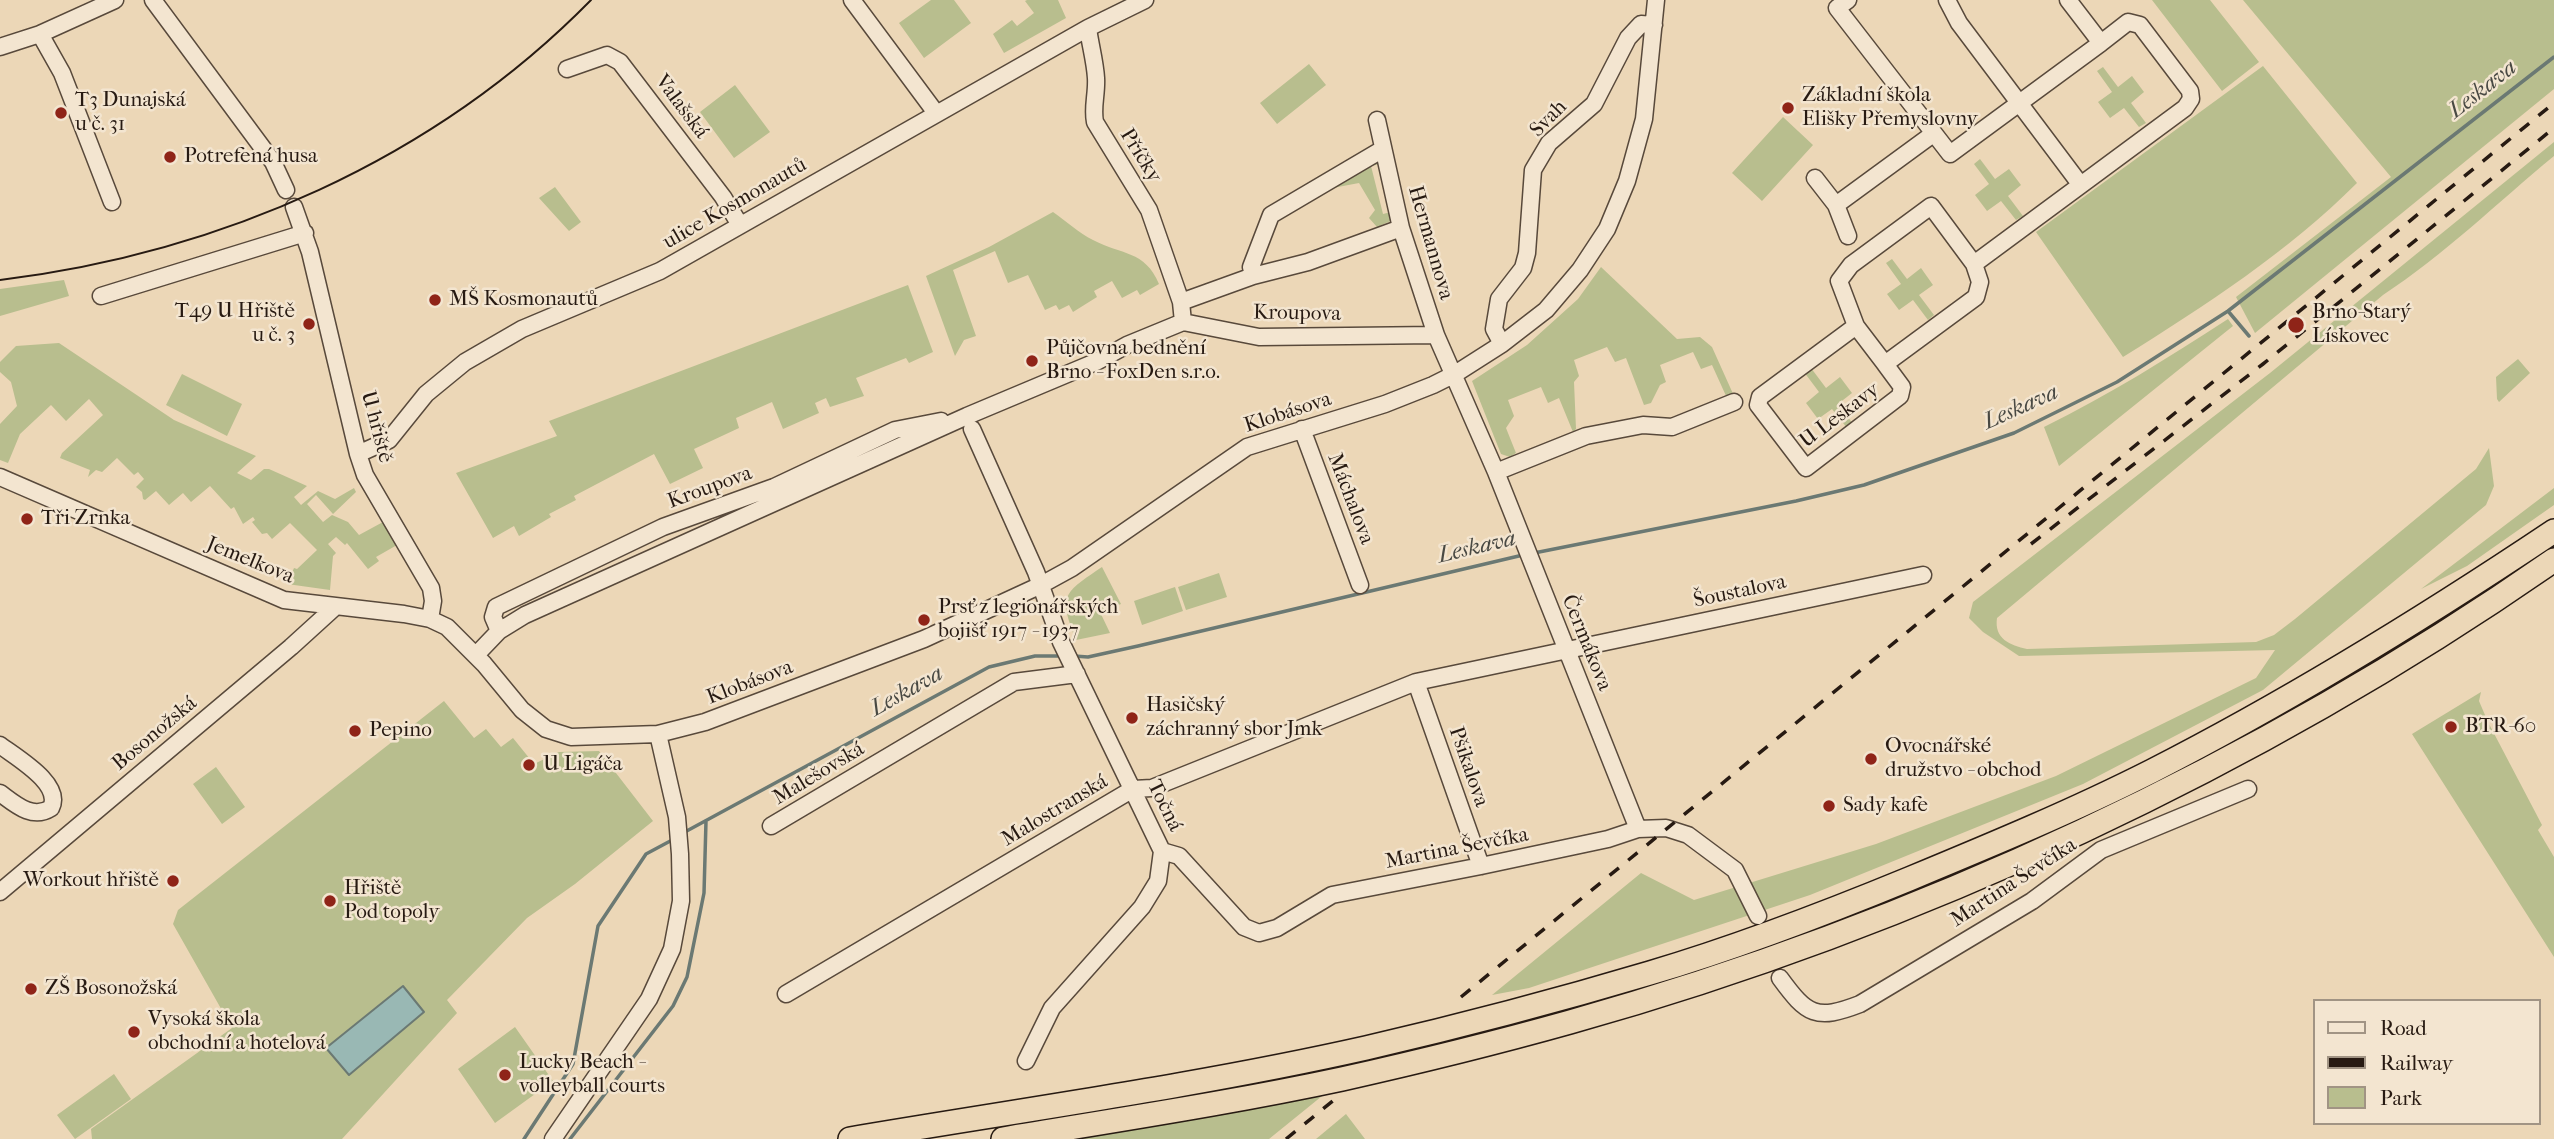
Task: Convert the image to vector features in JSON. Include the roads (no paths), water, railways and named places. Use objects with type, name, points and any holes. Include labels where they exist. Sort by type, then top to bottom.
[{"type":"highway","points":[[850,1139],[1257,1070],[1363,1049],[1651,973],[1722,950],[1850,903],[1958,859],[2150,772],[2379,645],[2554,531]]},
{"type":"highway","points":[[1003,1139],[1330,1082],[1447,1054],[1569,1023],[1663,995],[1867,922],[1969,883],[2070,837],[2250,747],[2348,692],[2554,560]]},
{"type":"street","points":[[0,47],[40,34],[115,0]]},
{"type":"street","points":[[153,0],[273,162],[286,190]]},
{"type":"street","points":[[852,0],[936,113]]},
{"type":"street","name":"Klobásova","points":[[480,659],[522,709],[546,729],[571,737],[659,734],[705,722],[881,656],[1041,585],[1072,568],[1247,447],[1385,404],[1455,374],[1502,344],[1546,310],[1580,270],[1607,229],[1627,181],[1644,119],[1656,0]]},
{"type":"street","points":[[1848,0],[1837,8],[1950,154],[2128,22],[2140,25],[2190,90],[2191,99],[2185,108],[1974,264]]},
{"type":"street","points":[[1947,0],[1959,23],[2080,184]]},
{"type":"street","points":[[2068,0],[2101,43]]},
{"type":"street","name":"ulice Kosmonautů","points":[[358,454],[389,440],[426,394],[465,362],[522,329],[660,271],[1137,1]]},
{"type":"street","name":"Svah","points":[[1502,344],[1494,329],[1499,299],[1523,268],[1527,254],[1533,170],[1549,144],[1594,104],[1628,38],[1641,24],[1654,25]]},
{"type":"street","name":"Příčky","points":[[1088,28],[1096,78],[1093,110],[1095,122],[1149,210],[1181,302],[1183,322]]},
{"type":"street","points":[[40,34],[62,73],[112,202]]},
{"type":"street","name":"Valašská","points":[[567,69],[607,55],[620,62],[723,197],[740,225]]},
{"type":"street","name":"Hermannova","points":[[1377,120],[1401,229],[1436,335],[1455,374]]},
{"type":"street","points":[[1836,205],[1933,134]]},
{"type":"street","points":[[1253,276],[1251,267],[1271,215],[1383,149]]},
{"type":"street","points":[[1815,178],[1836,205],[1848,236]]},
{"type":"street","name":"U Leskavy","points":[[1856,326],[1760,397],[1758,405],[1806,468],[1900,396],[1902,387],[1856,326],[1839,281],[1851,265],[1931,206],[1974,264],[1980,282],[1976,297],[1885,364]]},
{"type":"street","name":"U hřiště","points":[[294,207],[305,233],[358,454],[365,475],[431,588],[433,601],[429,619]]},
{"type":"street","points":[[1181,302],[1401,229]]},
{"type":"street","points":[[101,296],[305,233]]},
{"type":"street","name":"Kroupova","points":[[480,659],[499,631],[556,600],[970,423],[1127,345],[1183,322],[1259,337],[1436,335]]},
{"type":"street","name":"Čermákova","points":[[1455,374],[1638,829]]},
{"type":"street","points":[[1496,472],[1586,436],[1643,425],[1672,427],[1734,402]]},
{"type":"street","points":[[970,423],[1041,585]]},
{"type":"street","name":"Kroupova","points":[[499,631],[492,617],[496,607],[663,527],[774,487],[895,430],[970,423]]},
{"type":"street","name":"Máchalova","points":[[1302,429],[1360,585]]},
{"type":"street","name":"Jemelkova","points":[[0,477],[284,600],[429,619],[447,627],[480,659]]},
{"type":"street","name":"Šoustalova","points":[[1566,651],[1923,575]]},
{"type":"street","name":"Točná","points":[[1026,1061],[1052,1008],[1142,907],[1158,881],[1162,851],[1075,671],[1041,585]]},
{"type":"street","name":"Bosonožská","points":[[0,892],[335,607]]},
{"type":"street","name":"Malostranská","points":[[786,995],[1133,789],[1152,788],[1416,682],[1566,651]]},
{"type":"street","name":"Malešovská","points":[[771,826],[1014,682],[1075,671]]},
{"type":"street","name":"Pšikalova","points":[[1416,682],[1480,866]]},
{"type":"street","points":[[553,1139],[649,999],[672,948],[681,901],[680,853],[677,817],[659,734]]},
{"type":"street","points":[[0,745],[45,781],[53,794],[54,803],[44,812],[25,810],[0,793]]},
{"type":"street","name":"Martina Ševčíka","points":[[1780,978],[1799,1004],[1822,1014],[1860,1004],[2032,901],[2101,850],[2248,789]]},
{"type":"street","points":[[51,808],[74,828]]},
{"type":"street","name":"Martina Ševčíka","points":[[1162,851],[1179,856],[1244,927],[1259,933],[1278,928],[1332,895],[1608,839],[1638,829],[1667,828],[1688,835],[1735,870],[1758,916]]},
{"type":"water","points":[[403,986],[424,1012],[349,1075],[326,1048]]},
{"type":"waterway","name":"Leskava","points":[[1534,553],[1864,485],[2014,433],[2117,382],[2228,311],[2554,57]]},
{"type":"waterway","points":[[2228,311],[2249,336]]},
{"type":"waterway","name":"Leskava","points":[[1074,656],[1088,657],[1138,646],[1523,555]]},
{"type":"waterway","name":"Leskava","points":[[683,833],[989,667],[1035,656],[1063,656]]},
{"type":"waterway","points":[[570,1139],[673,1006],[687,977],[704,893],[706,821]]},
{"type":"waterway","name":"Leskava","points":[[524,1139],[573,1064],[598,926],[646,854],[674,839]]},
{"type":"tram line","points":[[0,280],[82,267],[163,247],[242,222],[319,190],[393,152],[463,107],[530,57],[591,0]]},
{"type":"railway","points":[[1461,997],[2554,103]]},
{"type":"railway","points":[[2031,544],[2263,364],[2554,128]]},
{"type":"railway","points":[[1286,1139],[1334,1100]]},
{"type":"place","name":"Základní škola Elišky Přemyslovny","points":[[1788,108]]},
{"type":"place","name":"T3 Dunajská u č. 31","points":[[61,113]]},
{"type":"place","name":"Potrefená husa","points":[[170,157]]},
{"type":"place","name":"MŠ Kosmonautů","points":[[435,300]]},
{"type":"place","name":"T49 U Hřiště u č. 3","points":[[309,324]]},
{"type":"place","name":"Brno-Starý Lískovec","points":[[2296,325]]},
{"type":"place","name":"Půjčovna bednění Brno - FoxDen s.r.o.","points":[[1032,361]]},
{"type":"place","name":"Tři Zrnka","points":[[27,519]]},
{"type":"place","name":"Prsť z legionářských bojišť 1917 - 1937","points":[[924,620]]},
{"type":"place","name":"Hasičský záchranný sbor Jmk","points":[[1132,718]]},
{"type":"place","name":"BTR-60","points":[[2451,727]]},
{"type":"place","name":"Pepino","points":[[355,731]]},
{"type":"place","name":"Ovocnářské družstvo - obchod","points":[[1871,759]]},
{"type":"place","name":"U Ligáča","points":[[529,765]]},
{"type":"place","name":"Sady kafe","points":[[1829,806]]},
{"type":"place","name":"Workout hřiště","points":[[173,881]]},
{"type":"place","name":"Hřiště Pod topoly","points":[[330,901]]},
{"type":"place","name":"ZŠ Bosonožská","points":[[31,989]]},
{"type":"place","name":"Vysoká škola obchodní a hotelová","points":[[134,1032]]},
{"type":"place","name":"Lucky Beach - volleyball courts","points":[[505,1075]]}]
